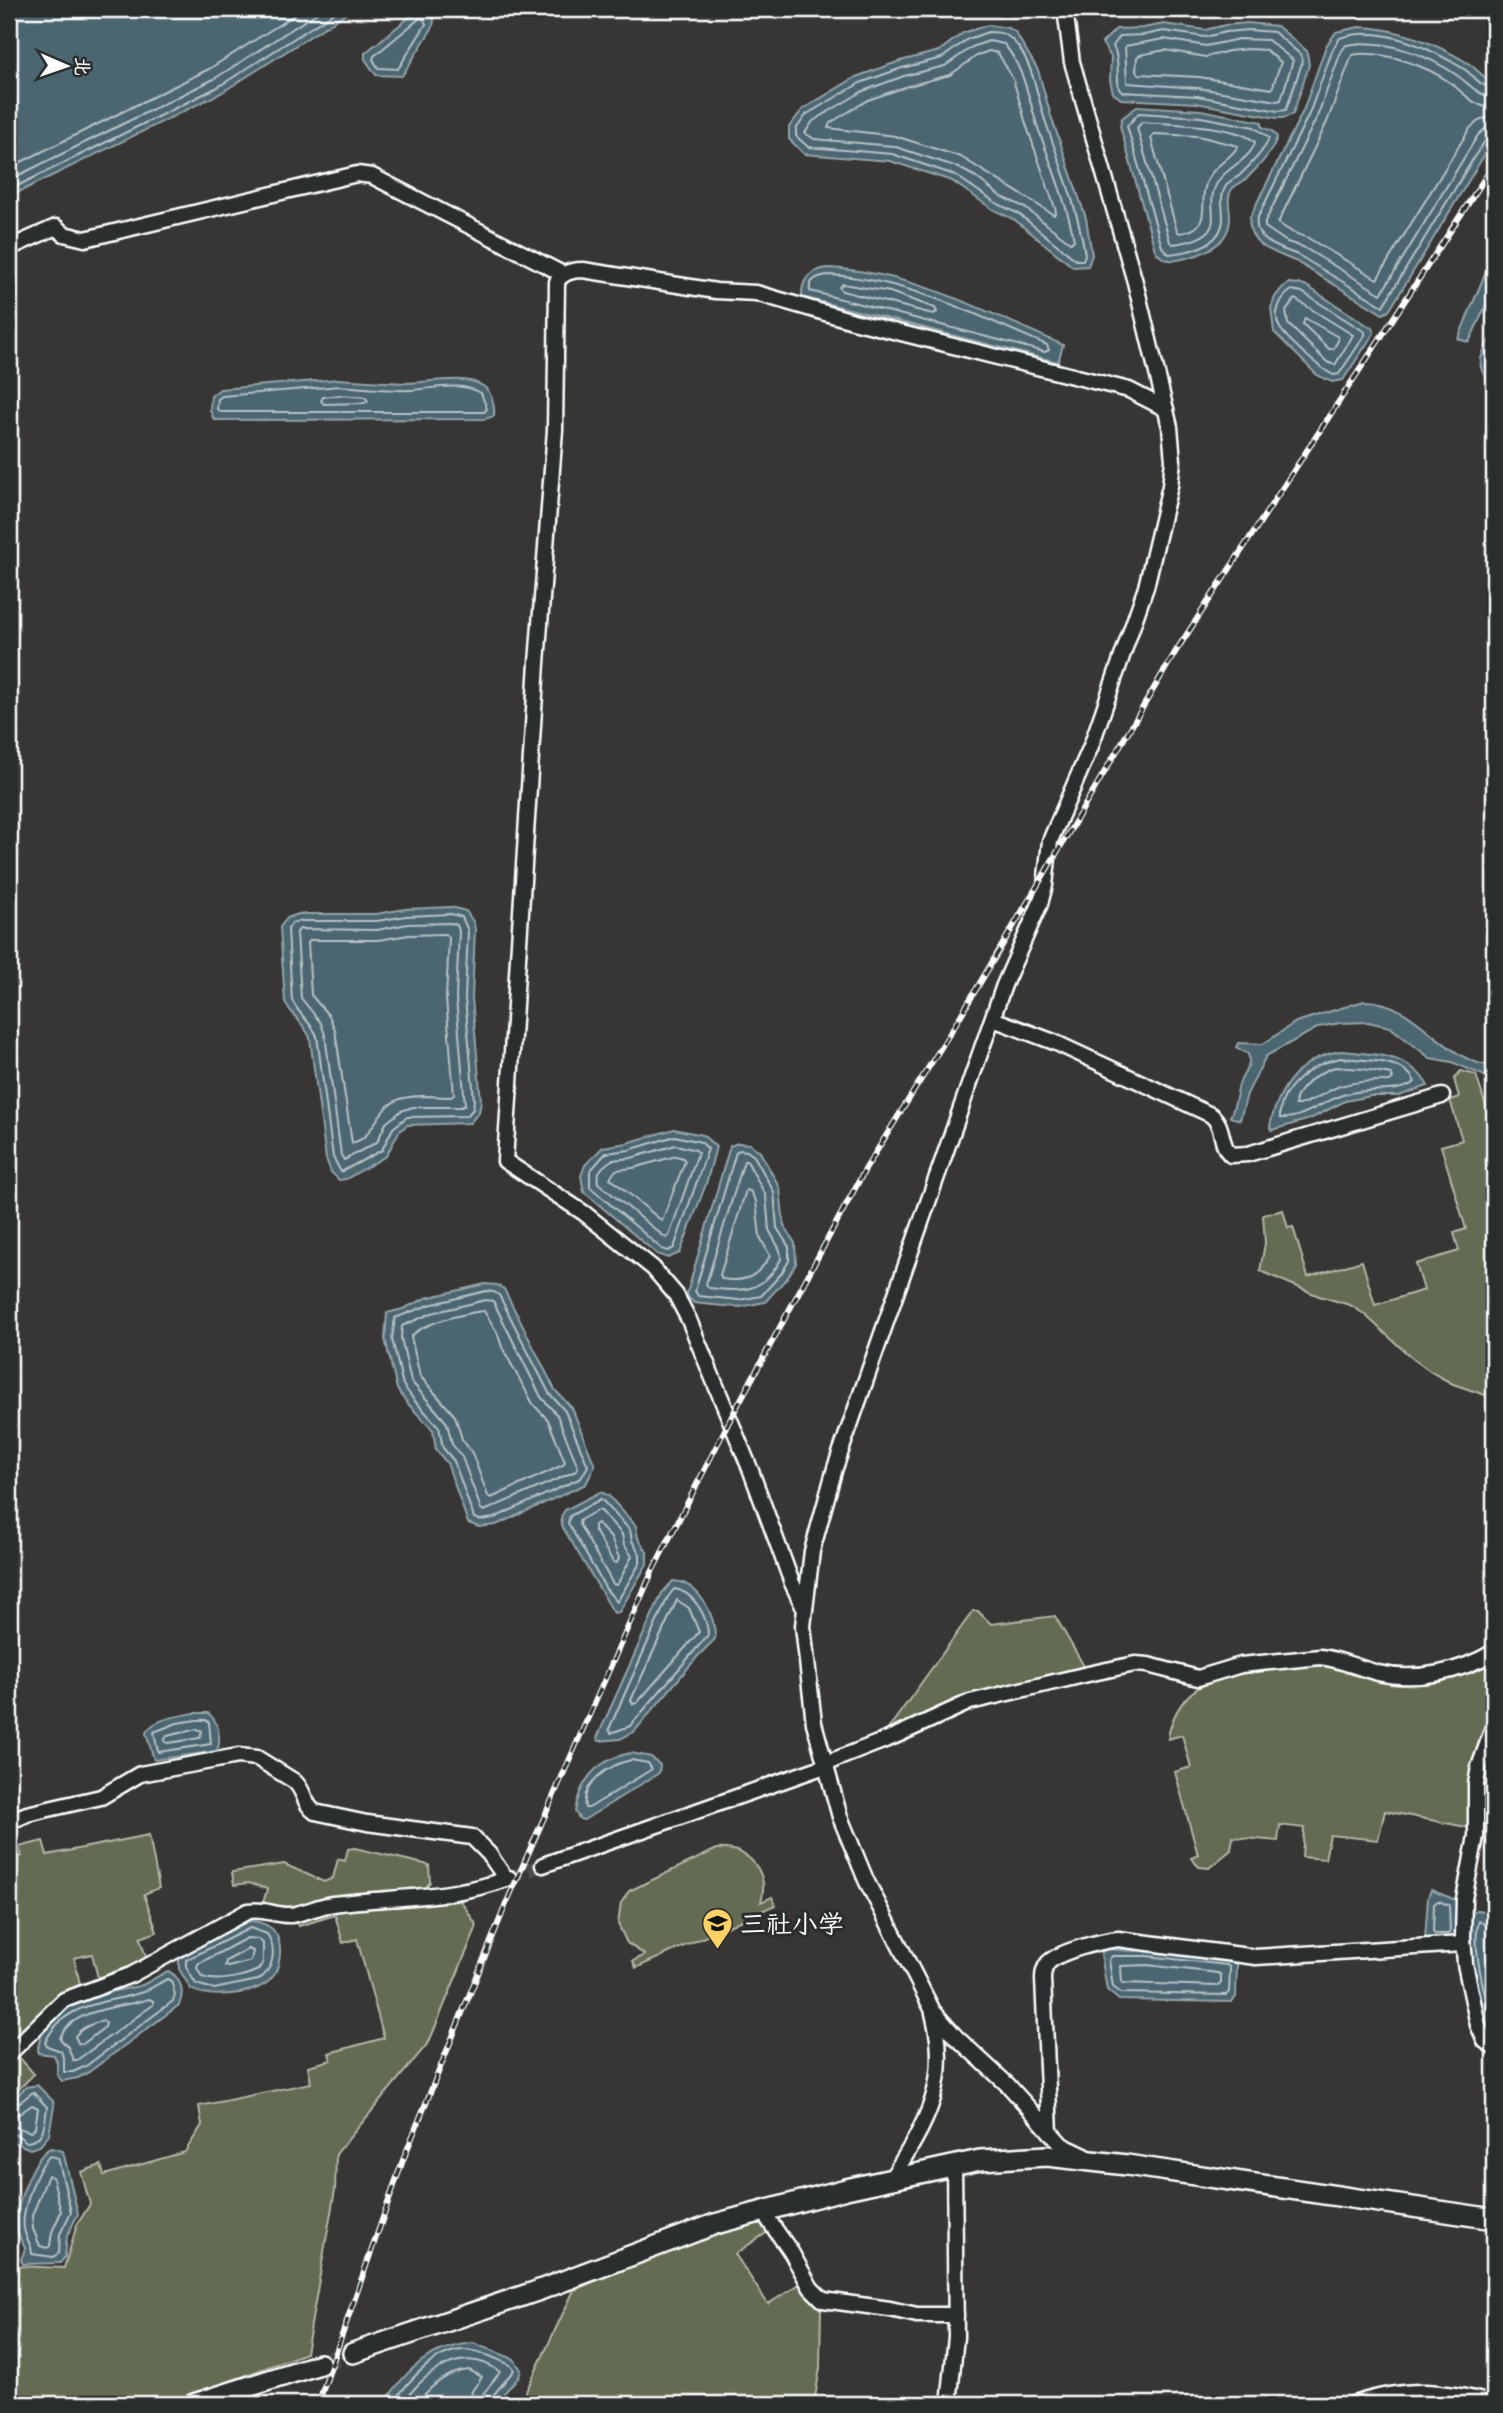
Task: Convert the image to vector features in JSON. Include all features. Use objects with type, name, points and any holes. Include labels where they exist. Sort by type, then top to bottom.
[{"type":"street","points":[[1065,9],[1072,62],[1135,282],[1166,409],[1173,461],[1164,514],[1146,587],[1091,746],[1050,841],[1040,904],[1009,974],[835,1468],[812,1551],[804,1607],[803,1644],[814,1723],[852,1851],[933,2011],[956,2037],[1008,2085],[1062,2145],[1098,2162]]},
{"type":"street","points":[[9,248],[56,227],[64,234],[85,239],[357,174],[372,176],[563,274]]},
{"type":"street","points":[[804,1607],[792,1583],[751,1471],[689,1320],[676,1295],[653,1268],[584,1213],[505,1161],[555,430],[556,285],[563,274],[583,270],[716,291],[756,293],[853,321],[1129,390],[1166,409]]},
{"type":"street","points":[[993,1020],[1054,1042],[1210,1115],[1219,1124],[1226,1149],[1231,1155],[1248,1154],[1442,1096]]},
{"type":"street","points":[[542,1865],[825,1766],[970,1702],[1135,1664],[1198,1678],[1241,1665],[1320,1657],[1378,1673],[1405,1676],[1438,1673],[1465,1666],[1494,1652]]},
{"type":"street","points":[[1494,1725],[1476,1784],[1476,1836],[1464,1899],[1463,1944],[1478,2025],[1485,2041],[1494,2047]]},
{"type":"street","points":[[9,1822],[27,1814],[101,1797],[140,1774],[238,1756],[251,1757],[257,1758],[299,1785],[310,1809],[315,1812],[367,1823],[472,1838],[507,1878],[471,1891],[332,1904],[290,1915],[261,1909],[248,1911],[131,1975],[64,2000],[9,2054]]},
{"type":"street","points":[[1050,2132],[1043,1975],[1046,1966],[1054,1959],[1100,1941],[1118,1938],[1264,1957],[1347,1949],[1463,1944]]},
{"type":"street","points":[[891,2179],[923,2124],[936,2092],[939,2052],[933,2011]]},
{"type":"street","points":[[353,2353],[537,2291],[690,2233],[763,2211],[954,2165],[1028,2156],[1098,2162],[1494,2219]]},
{"type":"street","points":[[949,2404],[956,2315],[954,2165]]},
{"type":"street","points":[[763,2211],[811,2288],[823,2301],[918,2315],[956,2315]]},
{"type":"street","points":[[194,2404],[320,2364]]},
{"type":"street","points":[[1353,2404],[1400,2392],[1420,2390],[1459,2394],[1494,2404]]},
{"type":"green space","points":[[1461,1071],[1476,1075],[1494,1131],[1494,1398],[1453,1384],[1431,1372],[1350,1305],[1319,1296],[1260,1271],[1265,1243],[1263,1215],[1283,1210],[1288,1228],[1293,1227],[1308,1277],[1362,1261],[1375,1305],[1424,1290],[1416,1264],[1459,1251],[1454,1233],[1466,1229],[1441,1146],[1462,1140],[1450,1100],[1459,1097],[1454,1079]]},
{"type":"green space","points":[[973,1611],[978,1611],[991,1624],[1055,1616],[1085,1668],[948,1704],[886,1732]]},
{"type":"green space","points":[[1494,1658],[1494,1791],[1470,1791],[1471,1828],[1385,1811],[1378,1840],[1330,1835],[1325,1859],[1302,1857],[1304,1828],[1280,1825],[1278,1841],[1233,1837],[1231,1850],[1209,1868],[1199,1867],[1191,1858],[1198,1855],[1175,1772],[1191,1767],[1182,1735],[1168,1739],[1177,1711],[1188,1696],[1199,1688],[1234,1676],[1278,1668],[1332,1666],[1375,1678],[1389,1679]]},
{"type":"green space","points":[[149,1835],[159,1888],[144,1894],[157,1932],[140,1938],[147,1960],[98,1978],[92,1954],[74,1958],[80,1984],[56,1999],[11,2048],[34,2074],[9,2099],[9,1860],[22,1856],[19,1847],[43,1841],[47,1855]]},
{"type":"green space","points":[[355,1848],[429,1865],[430,1882],[424,1890],[284,1910],[263,1903],[267,1889],[249,1883],[234,1885],[232,1872],[284,1864],[324,1882],[333,1878],[338,1859],[345,1861],[348,1849]]},
{"type":"green space","points":[[717,1849],[738,1852],[754,1863],[762,1880],[761,1902],[772,1897],[775,1905],[636,1968],[633,1961],[645,1955],[627,1943],[618,1924],[621,1903],[629,1891]]},
{"type":"green space","points":[[461,1901],[477,1926],[429,2042],[336,2154],[335,2190],[306,2353],[168,2404],[9,2404],[9,2277],[15,2266],[64,2268],[77,2225],[90,2204],[81,2172],[101,2165],[104,2175],[185,2152],[202,2125],[199,2106],[311,2083],[308,2066],[331,2060],[329,2053],[384,2038],[357,1939],[343,1943],[335,1915],[299,1926],[295,1917],[323,1909]]},
{"type":"green space","points":[[760,2220],[769,2231],[735,2254],[768,2304],[803,2282],[821,2307],[820,2368],[814,2404],[520,2404],[574,2290],[685,2243]]},
{"type":"water","points":[[9,9],[353,9],[221,93],[9,197]]},
{"type":"water","points":[[423,10],[434,19],[433,27],[402,76],[376,75],[365,59],[365,53],[417,11]]},
{"type":"water","points":[[1248,23],[1277,26],[1307,51],[1309,65],[1293,114],[1277,118],[1196,103],[1121,99],[1113,93],[1110,80],[1111,57],[1102,43],[1116,29],[1164,24],[1205,30]]},
{"type":"water","points":[[988,25],[1008,28],[1015,32],[1038,70],[1086,218],[1092,255],[1088,266],[1073,267],[1015,220],[992,209],[952,181],[890,161],[804,154],[789,139],[789,127],[803,109],[856,77],[900,61],[939,51],[963,33]]},
{"type":"water","points":[[1359,27],[1388,30],[1429,43],[1468,63],[1494,82],[1494,139],[1389,311],[1383,314],[1295,261],[1263,246],[1252,234],[1250,226],[1250,217],[1303,111],[1326,46],[1336,32]]},
{"type":"water","points":[[1138,106],[1201,110],[1262,122],[1262,127],[1272,131],[1277,137],[1264,160],[1230,192],[1230,216],[1226,235],[1205,252],[1170,260],[1155,250],[1120,126],[1122,118]]},
{"type":"water","points":[[1494,252],[1494,288],[1469,342],[1458,339]]},
{"type":"water","points":[[828,268],[890,277],[978,307],[1063,345],[1058,362],[802,297],[803,285],[808,276]]},
{"type":"water","points":[[1289,283],[1305,285],[1373,329],[1374,333],[1343,380],[1332,382],[1317,375],[1274,332],[1271,308],[1275,297]]},
{"type":"water","points":[[1494,332],[1494,385],[1483,372],[1481,360]]},
{"type":"water","points":[[340,379],[406,383],[456,380],[475,382],[491,395],[494,416],[485,419],[214,420],[210,410],[211,396],[220,389]]},
{"type":"water","points":[[451,907],[466,911],[475,930],[472,998],[481,1101],[479,1112],[470,1123],[407,1125],[399,1132],[386,1156],[346,1179],[339,1180],[331,1172],[326,1159],[310,1038],[285,1002],[280,927],[287,918],[298,914],[376,914],[405,909]]},
{"type":"water","points":[[1364,1001],[1383,1003],[1400,1010],[1460,1054],[1476,1062],[1494,1066],[1494,1080],[1452,1062],[1430,1058],[1390,1027],[1368,1022],[1340,1023],[1319,1027],[1266,1056],[1247,1094],[1240,1120],[1230,1117],[1249,1062],[1248,1054],[1236,1047],[1238,1043],[1263,1044],[1296,1022]]},
{"type":"water","points":[[1341,1051],[1379,1055],[1402,1062],[1421,1075],[1428,1086],[1399,1096],[1371,1096],[1345,1101],[1310,1119],[1272,1130],[1270,1126],[1279,1099],[1293,1076],[1314,1060]]},
{"type":"water","points":[[674,1129],[703,1135],[716,1147],[706,1184],[680,1253],[668,1258],[657,1254],[584,1192],[581,1176],[585,1165],[603,1147]]},
{"type":"water","points":[[738,1143],[750,1144],[760,1152],[780,1188],[784,1226],[795,1243],[796,1264],[765,1302],[740,1307],[694,1303],[687,1293],[730,1146]]},
{"type":"water","points":[[485,1284],[504,1289],[555,1390],[572,1408],[595,1466],[586,1484],[496,1525],[479,1527],[468,1523],[447,1463],[436,1450],[433,1430],[397,1389],[385,1339],[387,1313],[426,1298]]},
{"type":"water","points":[[600,1492],[608,1495],[636,1526],[638,1538],[647,1552],[647,1564],[619,1612],[614,1613],[562,1526],[561,1517],[565,1510]]},
{"type":"water","points":[[673,1581],[691,1587],[704,1602],[713,1620],[715,1639],[634,1732],[620,1739],[599,1741],[597,1738],[662,1593]]},
{"type":"water","points":[[208,1713],[217,1725],[217,1751],[154,1760],[146,1733],[150,1728],[168,1718]]},
{"type":"water","points":[[631,1753],[651,1757],[660,1765],[659,1773],[584,1820],[580,1819],[575,1812],[577,1800],[592,1772],[609,1760]]},
{"type":"water","points":[[1431,1890],[1456,1900],[1458,1939],[1425,1939],[1428,1897]]},
{"type":"water","points":[[1476,1910],[1486,1911],[1494,1926],[1494,2036],[1481,2010],[1473,1978],[1470,1929],[1471,1915]]},
{"type":"water","points":[[249,1921],[266,1925],[277,1936],[280,1950],[278,1964],[269,1981],[253,1990],[231,1994],[208,1994],[191,1989],[179,1969],[179,1957]]},
{"type":"water","points":[[1105,1949],[1146,1949],[1233,1959],[1237,1965],[1236,1997],[1231,2002],[1119,2000],[1107,1990],[1101,1954]]},
{"type":"water","points":[[168,1971],[181,1985],[179,2005],[89,2072],[78,2078],[62,2081],[57,2075],[54,2055],[38,2053],[41,2036],[51,2020],[72,2003],[94,1995],[139,1986]]},
{"type":"water","points":[[37,2085],[53,2101],[54,2106],[49,2135],[40,2146],[30,2149],[9,2140],[9,2103],[26,2087]]},
{"type":"water","points":[[51,2148],[63,2151],[78,2214],[67,2236],[65,2257],[60,2263],[23,2264],[21,2260],[25,2248],[16,2225],[19,2204],[33,2169]]},
{"type":"water","points":[[473,2343],[514,2359],[521,2370],[519,2377],[494,2404],[384,2404],[402,2380],[421,2362],[444,2349]]},
{"type":"tunnel","points":[[509,1878],[543,1865]]},
{"type":"tunnel","points":[[320,2364],[353,2353]]},
{"type":"railway","points":[[318,2404],[403,2160],[506,1904],[653,1570],[733,1414],[866,1168],[958,1020],[1176,651],[1494,164]]},
{"type":"place","name":"三社小学","points":[[717,1951]]}]
